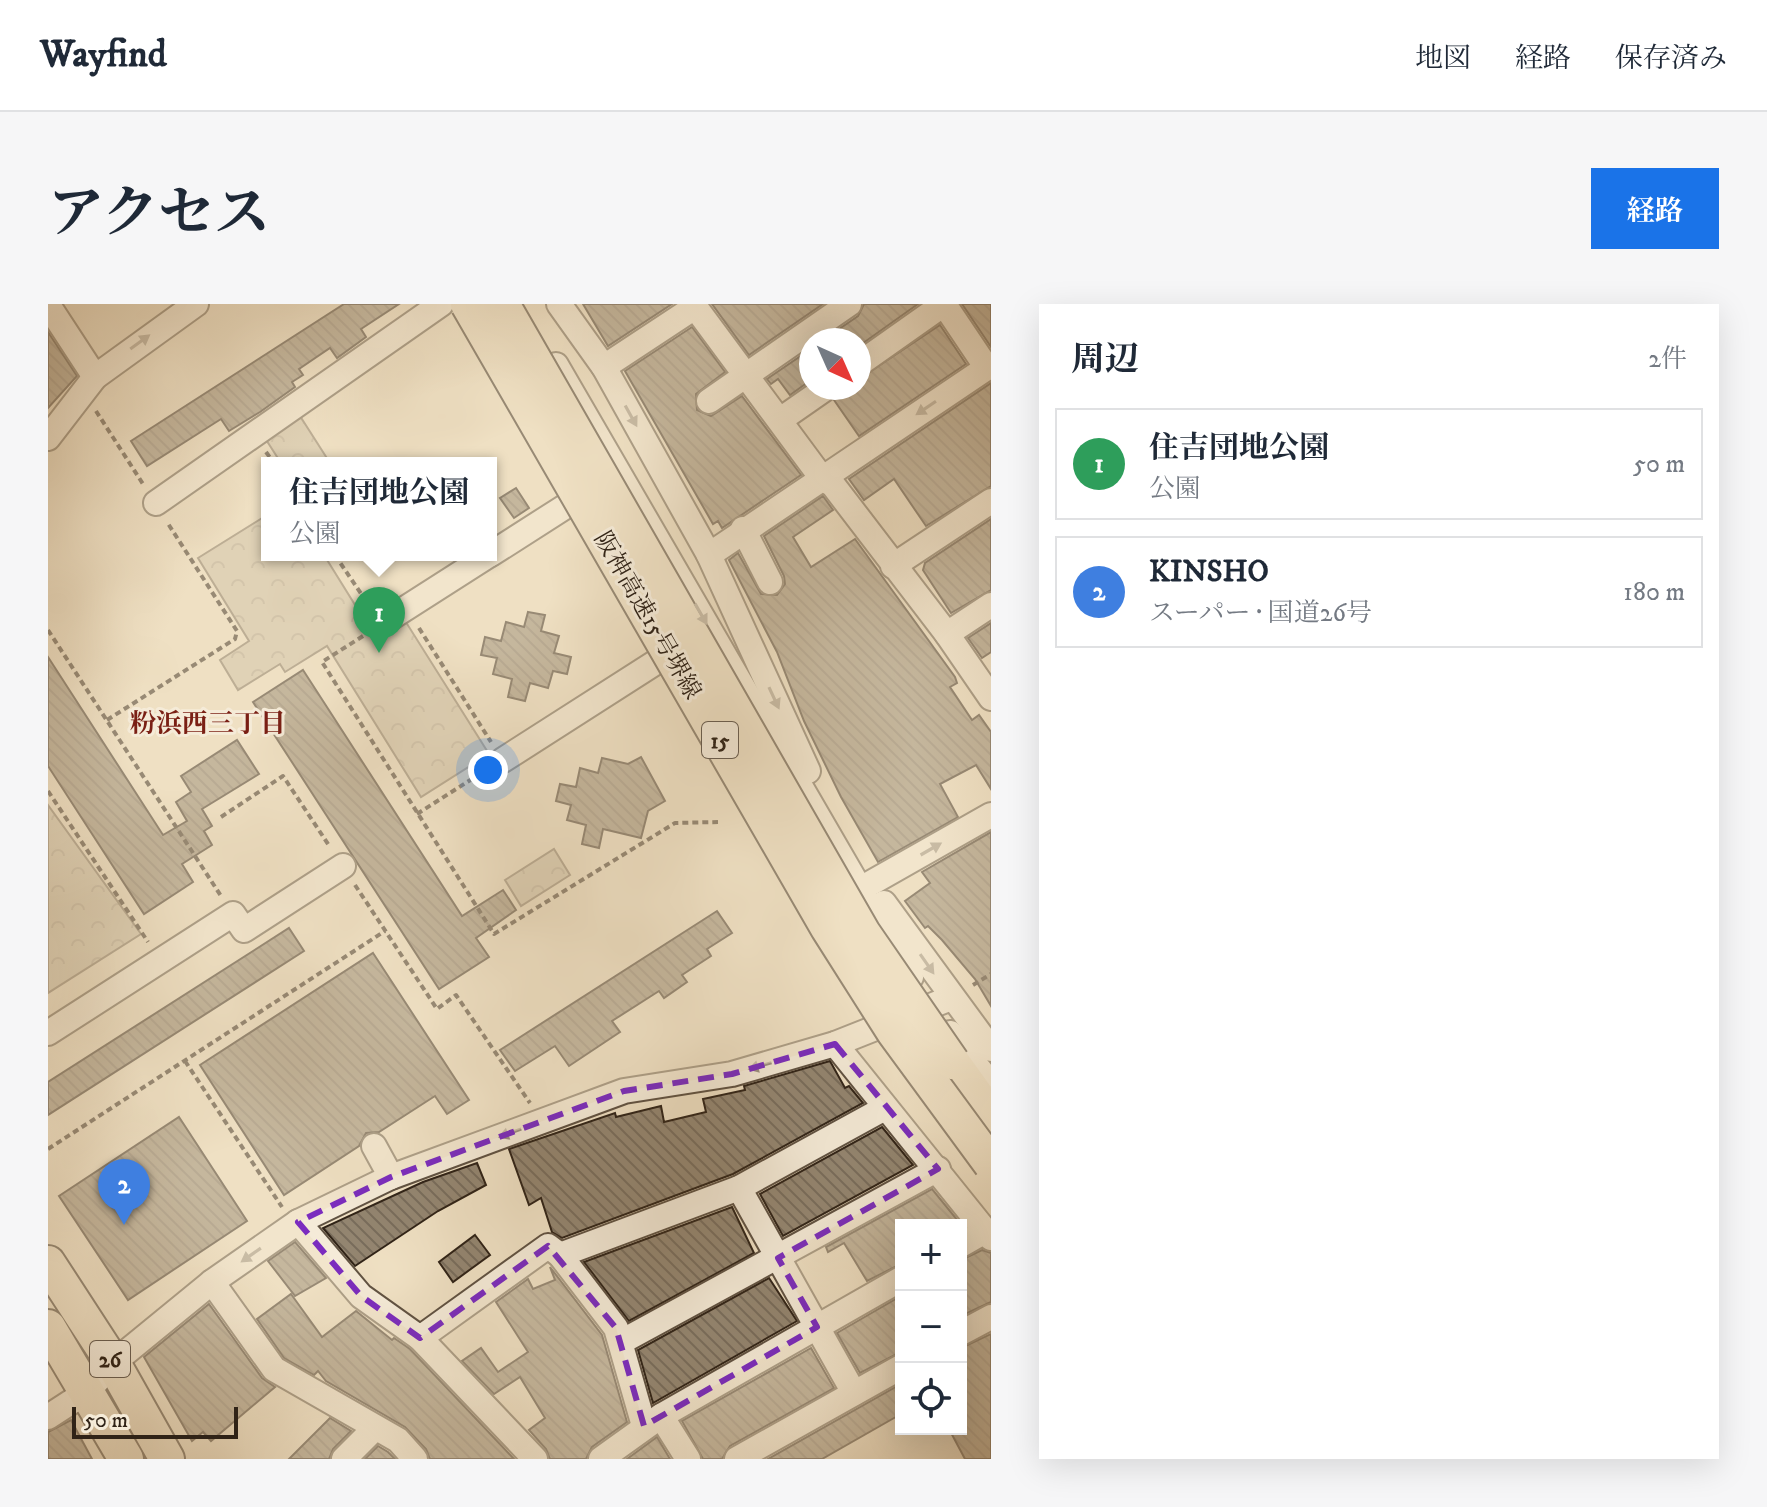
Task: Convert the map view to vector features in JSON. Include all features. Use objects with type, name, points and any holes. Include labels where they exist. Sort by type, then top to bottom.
[{"type":"highway","name":"阪神高速15号堺線","points":[[468,304],[828,928],[894,1032],[991,1164]]},
{"type":"highway","name":"阪神高速15号堺線","points":[[502,304],[863,933],[991,1116]]},
{"type":"highway","name":"26","points":[[48,1263],[113,1363],[167,1459]]},
{"type":"highway","name":"26","points":[[48,1327],[126,1459]]},
{"type":"street","points":[[48,438],[90,385],[196,304]]},
{"type":"street","points":[[156,503],[441,304]]},
{"type":"street","points":[[459,304],[880,1029],[922,1090],[991,1179]]},
{"type":"street","points":[[521,304],[991,1084]]},
{"type":"street","points":[[559,304],[604,367],[709,555],[807,770],[940,1003],[991,1049]]},
{"type":"street","points":[[709,401],[849,304]]},
{"type":"street","points":[[709,555],[743,529],[989,366],[944,304],[871,356]]},
{"type":"street","points":[[48,305],[90,385]]},
{"type":"street","points":[[604,367],[694,306],[821,477],[833,485],[988,686]]},
{"type":"street","points":[[780,420],[809,400]]},
{"type":"street","points":[[497,550],[574,501]]},
{"type":"street","points":[[893,566],[991,501]]},
{"type":"street","points":[[743,529],[770,582]]},
{"type":"street","points":[[381,624],[479,561]]},
{"type":"street","points":[[947,634],[991,605]]},
{"type":"street","points":[[503,760],[664,657]]},
{"type":"street","points":[[871,883],[991,815]]},
{"type":"street","points":[[48,1033],[233,914],[244,930],[343,866]]},
{"type":"street","points":[[48,1417],[88,1391],[113,1363],[212,1282],[298,1222],[391,1177],[624,1091],[732,1074],[880,1029],[940,1003]]},
{"type":"street","points":[[835,1044],[988,1234],[967,1243]]},
{"type":"street","points":[[560,1255],[739,1188],[885,1108]]},
{"type":"street","points":[[374,1146],[391,1177]]},
{"type":"street","points":[[621,1342],[938,1169]]},
{"type":"street","points":[[739,1188],[854,1393]]},
{"type":"street","points":[[298,1222],[361,1296],[420,1338],[535,1459]]},
{"type":"street","points":[[420,1338],[548,1246],[560,1255],[616,1328],[653,1421],[688,1459]]},
{"type":"street","points":[[212,1282],[274,1369],[398,1440],[415,1459]]},
{"type":"street","points":[[601,1459],[627,1451],[653,1421],[895,1282]]},
{"type":"street","points":[[967,1330],[991,1317]]},
{"type":"street","points":[[737,1459],[895,1370]]},
{"type":"street","points":[[344,1459],[375,1428]]},
{"type":"path","points":[[90,385],[156,503],[237,631],[235,639],[107,720]]},
{"type":"path","points":[[339,561],[381,624],[322,662],[494,934],[675,823],[718,822]]},
{"type":"path","points":[[406,608],[503,760],[417,814]]},
{"type":"path","points":[[48,630],[233,914]]},
{"type":"path","points":[[221,817],[283,776],[437,1009],[456,995],[543,1121]]},
{"type":"path","points":[[48,791],[160,961]]},
{"type":"path","points":[[48,1149],[385,931]]},
{"type":"path","points":[[185,1061],[285,1212],[298,1222]]},
{"type":"highlighted area","points":[[835,1044],[938,1169],[778,1258],[817,1327],[644,1426],[616,1328],[548,1246],[420,1338],[361,1296],[298,1222],[391,1177],[624,1091],[732,1074]]},
{"type":"green space","points":[[300,416],[326,457],[277,457],[265,438]]},
{"type":"green space","points":[[261,519],[261,561],[328,561],[375,637],[404,619],[489,754],[421,797],[327,646],[285,672],[280,664],[238,690],[220,660],[249,641],[198,558]]},
{"type":"green space","points":[[48,805],[141,934],[48,993]]},
{"type":"green space","points":[[554,849],[570,875],[521,906],[505,880]]},
{"type":"building","points":[[344,304],[399,304],[361,329],[366,337],[337,358],[330,348],[299,369],[303,375],[292,382],[295,387],[260,412],[229,431],[221,419],[147,466],[131,441]]},
{"type":"building","points":[[583,304],[672,304],[608,346]]},
{"type":"building","points":[[712,304],[823,304],[749,355]]},
{"type":"building","points":[[864,304],[918,304],[871,337],[871,328],[840,328],[858,316]]},
{"type":"building","points":[[962,304],[991,304],[991,347]]},
{"type":"building","points":[[940,325],[966,364],[859,436],[834,400],[871,400],[871,371]]},
{"type":"building","points":[[692,327],[725,372],[696,394],[697,410],[711,416],[742,396],[801,475],[722,528],[718,521],[713,524],[625,371]]},
{"type":"building","points":[[48,332],[77,376],[48,408]]},
{"type":"building","points":[[799,357],[799,389],[790,395],[778,379],[771,384],[767,379]]},
{"type":"building","points":[[991,383],[991,486],[926,526],[894,479],[864,500],[849,479]]},
{"type":"building","points":[[516,488],[529,508],[514,518],[500,498]]},
{"type":"building","points":[[823,496],[833,510],[793,537],[811,567],[855,539],[955,677],[957,683],[950,687],[972,720],[979,715],[991,732],[991,789],[976,765],[940,784],[958,817],[878,862],[841,797],[804,721],[777,652],[729,560],[738,553],[761,594],[777,595],[785,584],[784,576],[764,536]]},
{"type":"building","points":[[991,519],[991,590],[951,613],[923,570],[925,563]]},
{"type":"building","points":[[528,612],[545,615],[541,631],[559,636],[554,653],[571,657],[567,674],[553,671],[548,688],[530,683],[525,701],[508,697],[512,679],[493,674],[497,658],[481,655],[485,637],[501,641],[506,622],[524,627]]},
{"type":"building","points":[[991,623],[991,652],[982,658],[968,638]]},
{"type":"building","points":[[48,657],[163,835],[187,821],[176,802],[191,792],[181,776],[237,740],[259,774],[202,809],[212,826],[204,831],[212,845],[182,864],[193,882],[144,914],[48,766]]},
{"type":"building","points":[[303,670],[462,916],[503,890],[516,910],[476,938],[489,957],[439,989],[253,702]]},
{"type":"building","points":[[641,757],[665,801],[648,811],[641,838],[603,829],[599,848],[582,844],[586,825],[567,820],[571,805],[556,801],[560,784],[576,787],[580,768],[598,773],[602,758],[628,764]]},
{"type":"building","points":[[991,832],[991,1006],[975,979],[942,940],[928,926],[925,928],[905,901],[930,883],[922,872]]},
{"type":"building","points":[[717,911],[732,933],[707,949],[711,956],[682,975],[687,982],[664,998],[659,991],[612,1021],[620,1032],[569,1066],[555,1046],[515,1071],[500,1050]]},
{"type":"building","points":[[289,928],[304,951],[48,1115],[48,1082]]},
{"type":"building","points":[[373,953],[469,1100],[447,1114],[435,1096],[379,1132],[366,1133],[359,1146],[284,1195],[200,1065]]},
{"type":"building","points":[[830,1061],[845,1088],[849,1086],[863,1103],[733,1174],[562,1238],[552,1232],[541,1198],[529,1205],[509,1149],[615,1113],[616,1117],[661,1106],[664,1122],[706,1112],[703,1099],[745,1090],[744,1086]]},
{"type":"building","points":[[179,1117],[247,1221],[128,1300],[59,1196]]},
{"type":"building","points":[[882,1127],[913,1165],[783,1236],[760,1194]]},
{"type":"building","points":[[477,1163],[486,1185],[438,1211],[355,1266],[323,1228],[423,1182]]},
{"type":"building","points":[[932,1189],[956,1219],[895,1219],[895,1267],[867,1281],[844,1243],[828,1252],[826,1247]]},
{"type":"building","points":[[732,1207],[754,1253],[629,1321],[584,1262]]},
{"type":"building","points":[[475,1235],[490,1255],[453,1282],[439,1262]]},
{"type":"building","points":[[295,1242],[326,1278],[295,1296],[268,1261]]},
{"type":"building","points":[[982,1250],[991,1253],[991,1302],[967,1313],[967,1291],[967,1257]]},
{"type":"building","points":[[550,1267],[602,1335],[627,1422],[592,1447],[586,1459],[550,1459],[546,1449],[529,1430],[545,1418],[520,1377],[494,1394],[462,1361],[481,1348],[498,1372],[528,1352],[496,1302],[528,1279],[533,1289],[555,1280]]},
{"type":"building","points":[[769,1278],[797,1321],[653,1403],[638,1350]]},
{"type":"building","points":[[291,1294],[322,1337],[356,1311],[392,1340],[394,1338],[410,1349],[514,1459],[430,1459],[426,1449],[405,1427],[326,1381],[318,1371],[314,1375],[284,1358],[257,1319]]},
{"type":"building","points":[[895,1299],[895,1355],[860,1373],[837,1333]]},
{"type":"building","points":[[209,1304],[262,1378],[275,1387],[211,1441],[203,1432],[192,1441],[144,1357]]},
{"type":"building","points":[[991,1334],[991,1459],[965,1459],[952,1435],[967,1435],[967,1345]]},
{"type":"building","points":[[811,1348],[834,1388],[730,1446],[722,1459],[703,1459],[682,1421]]},
{"type":"building","points":[[895,1387],[895,1417],[822,1459],[768,1459]]},
{"type":"building","points":[[330,1418],[351,1431],[333,1449],[329,1459],[289,1459]]},
{"type":"building","points":[[71,1420],[92,1459],[48,1459],[48,1432]]},
{"type":"building","points":[[657,1437],[670,1459],[627,1459]]},
{"type":"building","points":[[378,1446],[388,1452],[395,1459],[365,1459]]},
{"type":"place","name":"住吉団地公園","points":[[379,653]]},
{"type":"place","name":"KINSHO","points":[[124,1225]]},
{"type":"district","name":"粉浜西三丁目","points":[[208,723]]}]
